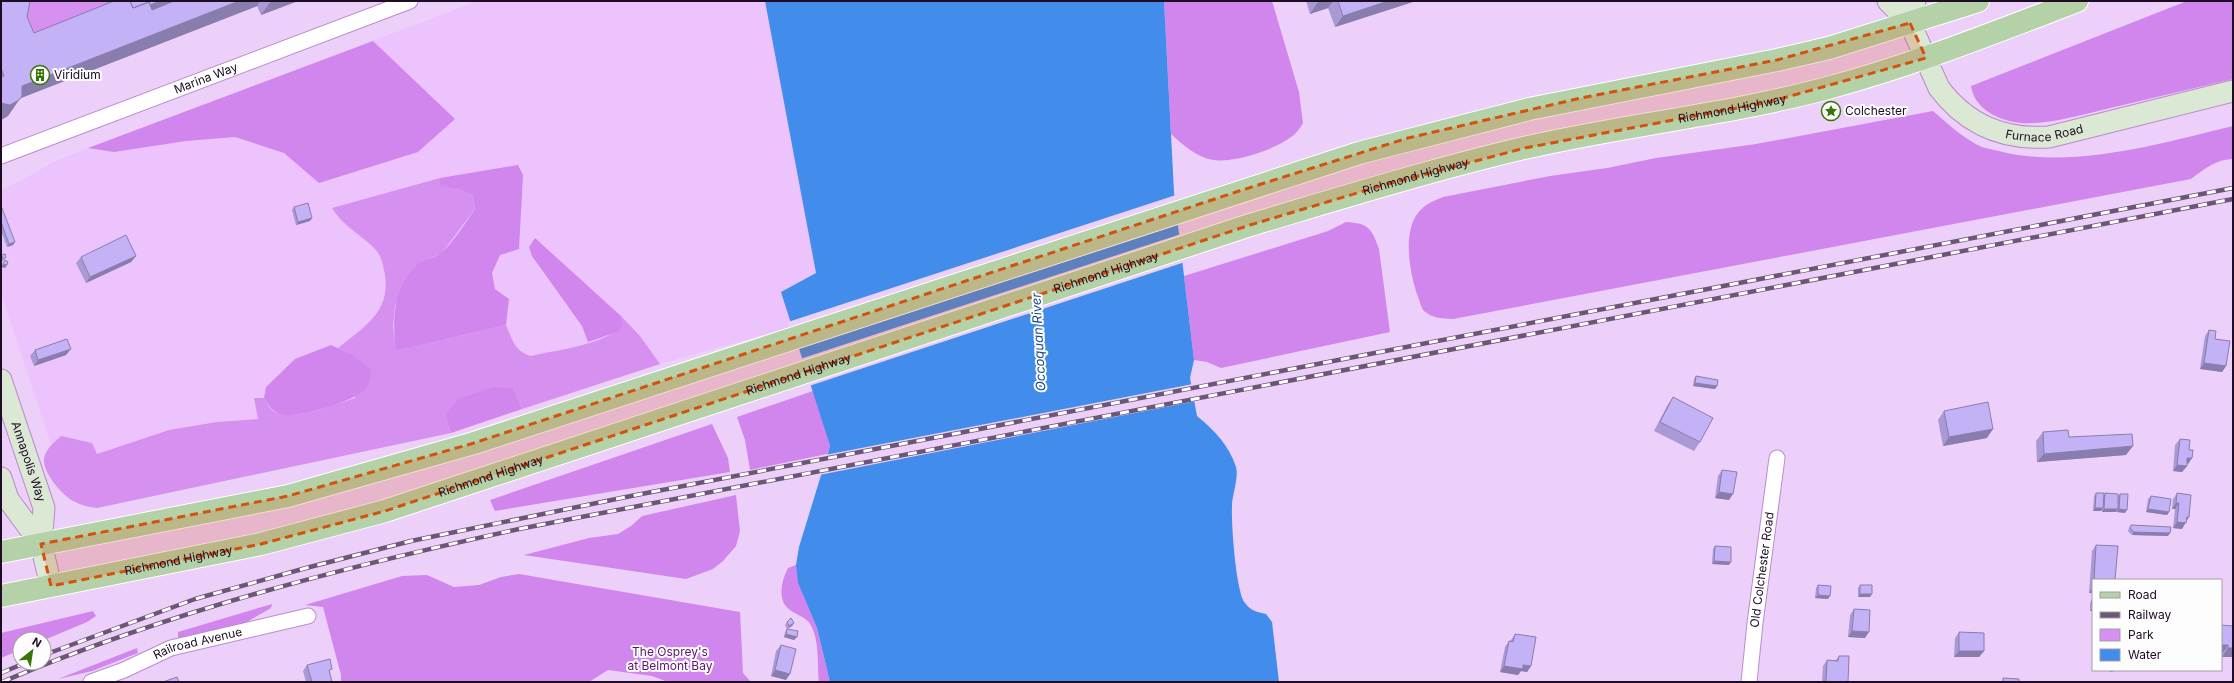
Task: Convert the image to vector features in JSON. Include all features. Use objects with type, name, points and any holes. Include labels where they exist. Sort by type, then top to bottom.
[{"type":"main road","points":[[1,552],[288,496],[474,443],[1239,191],[1360,153],[1449,128],[1582,98],[1777,60],[1829,48],[1978,1]]},
{"type":"main road","name":"Richmond Highway","points":[[1,596],[262,544],[385,511],[1250,225],[1384,185],[1525,148],[1769,102],[1856,80],[1926,58],[2077,1]]},
{"type":"street","name":"Marina Way","points":[[1,156],[410,1]]},
{"type":"street","name":"Furnace Road","points":[[1888,1],[1910,23],[1938,88],[1953,105],[1971,119],[1988,128],[2013,136],[2049,137],[2233,91]]},
{"type":"street","points":[[1910,23],[1915,1]]},
{"type":"street","name":"Annapolis Way","points":[[1,380],[44,508],[42,544],[51,586]]},
{"type":"street","name":"Old Colchester Road","points":[[1749,682],[1755,623],[1777,458]]},
{"type":"street","name":"Annapolis Way","points":[[1,478],[8,500],[42,544]]},
{"type":"street","name":"Railroad Avenue","points":[[91,682],[124,670],[172,648],[308,616]]},
{"type":"highlighted area","points":[[1910,23],[1926,58],[1769,102],[1525,148],[1384,185],[1250,225],[385,511],[261,544],[51,586],[41,544],[288,496],[474,443],[1239,191],[1408,138],[1581,98],[1777,60]]},
{"type":"shaded area","points":[[478,1],[765,1],[816,274],[792,327],[660,364],[451,433],[97,508],[86,507],[51,445],[1,294],[1,190],[57,160]]},
{"type":"green space","points":[[21,1],[104,1],[109,15],[23,49]]},
{"type":"green space","points":[[1164,1],[1272,1],[1299,92],[1303,123],[1295,134],[1284,142],[1264,151],[1232,160],[1213,160],[1195,153],[1171,134]]},
{"type":"green space","points":[[2187,1],[2233,1],[2233,79],[2070,118],[2035,123],[2014,122],[1999,118],[1986,110],[1976,100],[1971,86]]},
{"type":"green space","points":[[373,41],[455,119],[418,152],[319,183],[284,153],[235,137],[186,141],[114,152],[88,148]]},
{"type":"green space","points":[[1933,111],[1963,136],[1982,147],[2030,156],[2059,158],[2118,152],[2178,140],[2233,126],[2233,159],[2227,159],[2216,163],[2191,179],[1453,319],[1438,318],[1427,314],[1421,306],[1410,266],[1410,231],[1413,221],[1423,207],[1443,197],[1550,176],[1607,168],[1656,158],[1756,144]]},
{"type":"green space","points":[[518,165],[523,175],[519,249],[500,255],[492,273],[495,289],[509,299],[506,325],[396,351],[394,327],[396,304],[404,282],[410,272],[419,263],[439,255],[446,249],[475,209],[473,196],[461,190],[440,186],[440,178]]},
{"type":"green space","points":[[440,178],[441,186],[461,190],[473,196],[475,209],[441,254],[420,262],[395,306],[393,326],[396,351],[506,325],[512,340],[518,348],[531,356],[580,346],[604,338],[624,325],[621,316],[640,336],[660,364],[522,409],[513,388],[445,416],[451,433],[97,508],[85,506],[68,498],[52,481],[45,467],[45,455],[61,436],[92,443],[97,454],[169,430],[217,422],[258,419],[254,398],[264,398],[271,409],[288,415],[312,412],[355,398],[351,354],[338,348],[375,316],[385,296],[386,284],[384,270],[377,251],[345,224],[332,208]]},
{"type":"green space","points":[[1346,222],[1365,226],[1372,232],[1377,242],[1390,332],[1221,368],[1207,362],[1194,360],[1184,276],[1328,231]]},
{"type":"green space","points":[[535,238],[621,316],[624,325],[617,332],[588,342],[582,326],[532,256],[529,247]]},
{"type":"green space","points":[[331,345],[351,354],[371,370],[369,382],[366,388],[352,398],[315,411],[285,415],[272,409],[264,398],[266,387],[295,359]]},
{"type":"green space","points":[[493,387],[513,388],[522,409],[451,433],[445,416],[458,399]]},
{"type":"green space","points":[[813,391],[830,446],[827,454],[750,470],[745,440],[737,417]]},
{"type":"green space","points":[[712,424],[728,458],[730,472],[495,511],[490,500]]},
{"type":"green space","points":[[736,495],[740,531],[736,546],[723,561],[713,569],[686,579],[524,555],[589,538],[618,534],[631,526],[642,516]]},
{"type":"green space","points":[[796,565],[799,585],[817,628],[830,682],[819,682],[817,645],[810,624],[790,610],[783,601],[782,584],[784,578],[788,568]]},
{"type":"green space","name":"The Osprey's at Belmont Bay","points":[[519,574],[740,612],[743,673],[751,682],[668,682],[652,676],[608,670],[589,682],[341,682],[341,675],[323,607],[305,605],[402,576],[427,575],[454,587],[479,585],[501,577]]},
{"type":"green space","points":[[272,604],[271,608],[245,623],[178,638],[178,632]]},
{"type":"green space","points":[[93,611],[96,616],[87,622],[52,637],[52,631],[12,631],[12,653],[1,658],[1,633]]},
{"type":"green space","points":[[137,648],[138,653],[92,671],[58,679]]},
{"type":"water","name":"Occoquan River","points":[[765,1],[1164,1],[1174,192],[1194,360],[1190,378],[1197,416],[1220,438],[1233,459],[1236,467],[1237,476],[1232,502],[1232,514],[1233,541],[1239,586],[1242,597],[1247,606],[1254,611],[1266,614],[1272,622],[1279,682],[830,682],[817,628],[798,583],[796,565],[799,547],[830,446],[781,292],[816,273]]},
{"type":"pier","points":[[1176,195],[1180,224],[797,349],[788,322]]},
{"type":"pier","points":[[1181,234],[1185,262],[809,386],[800,359]]},
{"type":"pier","points":[[1193,384],[1196,401],[819,475],[825,455]]},
{"type":"building","name":"Viridium","points":[[1,1],[30,1],[27,17],[34,33],[114,1],[130,1],[133,8],[149,2],[152,10],[174,1],[239,1],[22,86],[22,96],[19,100],[10,105],[1,103],[1,77],[4,76],[1,68]]},
{"type":"building","points":[[130,1],[160,1],[150,5],[149,2],[133,8]]},
{"type":"building","points":[[1338,1],[1388,1],[1343,16]]},
{"type":"building","points":[[308,203],[312,218],[298,222],[294,207]]},
{"type":"building","points":[[1,208],[15,242],[9,244],[1,222]]},
{"type":"building","points":[[126,235],[136,256],[90,277],[81,257]]},
{"type":"building","points":[[5,254],[6,257],[4,259],[1,255]]},
{"type":"building","points":[[5,260],[8,262],[7,265],[3,264]]},
{"type":"building","points":[[2209,330],[2216,331],[2215,339],[2230,341],[2226,366],[2204,363]]},
{"type":"building","points":[[67,339],[71,349],[38,360],[35,350]]},
{"type":"building","points":[[1696,376],[1718,380],[1717,386],[1695,383]]},
{"type":"building","points":[[1673,397],[1713,418],[1700,442],[1660,422]]},
{"type":"building","points":[[1988,402],[1993,429],[1949,437],[1944,411]]},
{"type":"building","points":[[2068,430],[2069,437],[2132,434],[2133,446],[2044,454],[2043,432]]},
{"type":"building","points":[[2180,439],[2190,440],[2189,450],[2193,450],[2192,458],[2187,458],[2187,466],[2177,465]]},
{"type":"building","points":[[1722,470],[1737,472],[1733,494],[1719,492]]},
{"type":"building","points":[[2096,493],[2104,493],[2103,508],[2095,508]]},
{"type":"building","points":[[2105,493],[2118,494],[2118,509],[2104,509]]},
{"type":"building","points":[[2177,493],[2191,495],[2189,517],[2187,517],[2186,523],[2177,522],[2179,503],[2176,503]]},
{"type":"building","points":[[2120,494],[2128,494],[2127,510],[2119,509]]},
{"type":"building","points":[[2151,496],[2171,499],[2169,512],[2148,509]]},
{"type":"building","points":[[2131,525],[2171,527],[2170,533],[2134,532],[2130,528]]},
{"type":"building","points":[[2096,545],[2118,546],[2115,579],[2094,579]]},
{"type":"building","points":[[1715,546],[1731,547],[1731,562],[1714,561]]},
{"type":"building","points":[[1818,585],[1831,586],[1830,596],[1818,595]]},
{"type":"building","points":[[1860,585],[1872,585],[1872,594],[1860,594]]},
{"type":"building","points":[[1854,609],[1870,610],[1869,632],[1852,631]]},
{"type":"building","points":[[791,618],[794,623],[789,626],[787,622]]},
{"type":"building","points":[[2222,625],[2233,626],[2233,648],[2228,648],[2228,645],[2222,645]]},
{"type":"building","points":[[787,629],[798,631],[797,637],[786,634]]},
{"type":"building","points":[[1959,632],[1984,633],[1984,651],[1959,651]]},
{"type":"building","points":[[1515,634],[1536,637],[1531,666],[1523,665],[1523,669],[1504,666],[1509,641],[1513,642]]},
{"type":"building","points":[[781,645],[796,649],[790,674],[775,670]]},
{"type":"building","points":[[1839,656],[1849,656],[1848,682],[1826,682],[1827,660],[1838,661]]},
{"type":"building","points":[[330,659],[332,669],[329,670],[332,682],[312,682],[307,665]]},
{"type":"building","points":[[177,677],[179,682],[163,682]]},
{"type":"building","points":[[2003,678],[2019,679],[2019,682],[2003,682]]},
{"type":"railway","points":[[52,652],[195,599],[411,541],[631,496],[2233,188]]},
{"type":"railway","points":[[2,682],[128,634],[192,613],[387,559],[519,529],[2233,199]]},
{"type":"railway","points":[[1,673],[12,668]]},
{"type":"place","name":"Viridium","points":[[40,75]]},
{"type":"place","name":"Colchester","points":[[1831,111]]}]
